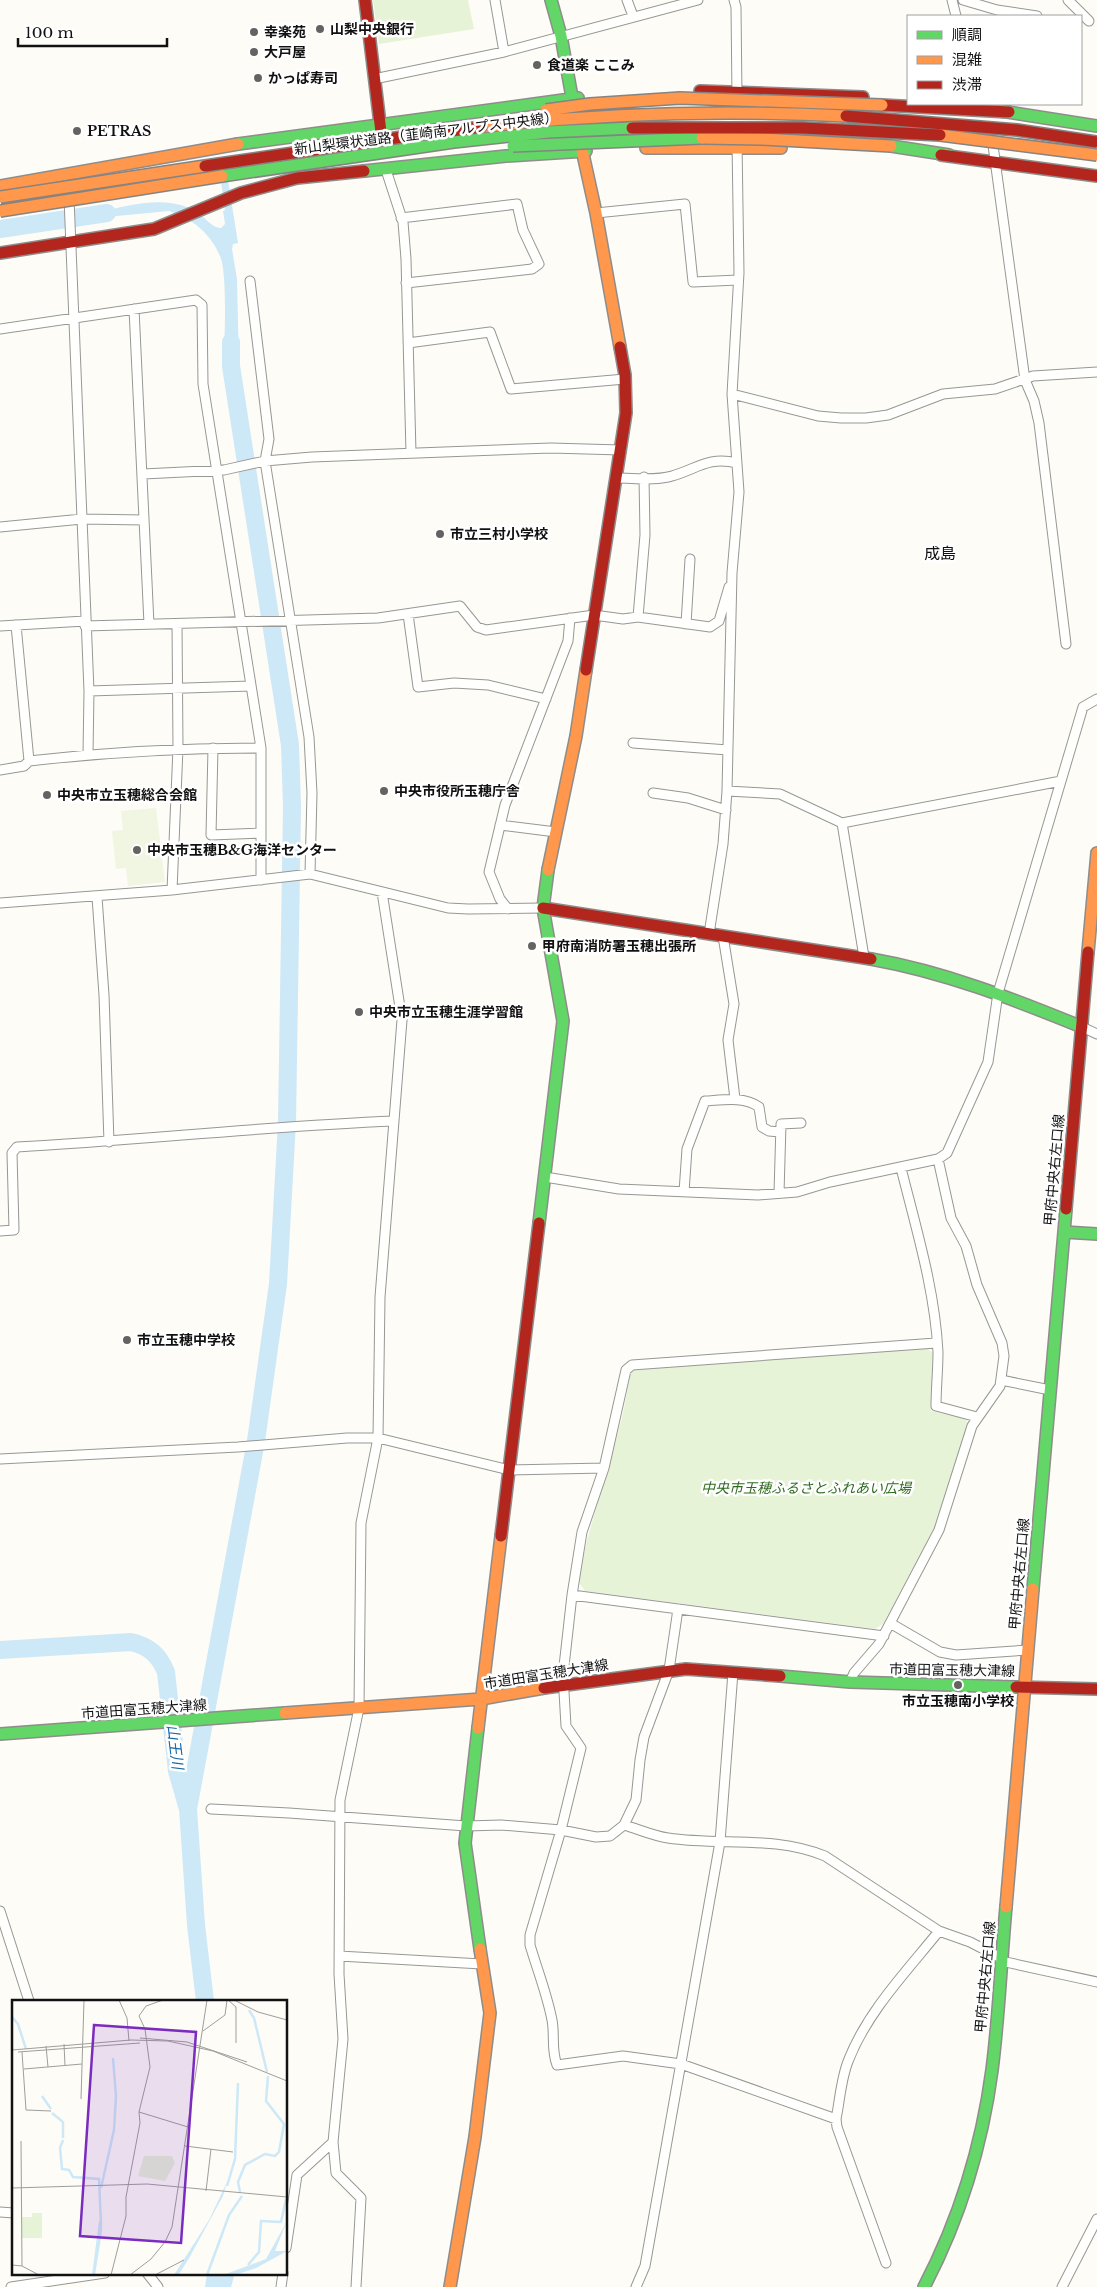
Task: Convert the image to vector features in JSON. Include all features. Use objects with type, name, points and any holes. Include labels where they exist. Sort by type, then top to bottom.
[{"type":"main road","points":[[365,0],[386,170]]},
{"type":"main road","points":[[450,2287],[475,2137],[488,2035],[489,1996],[468,1876],[466,1826],[545,1177],[562,1021],[543,908],[556,832],[576,736],[626,413],[626,379],[596,213],[571,98],[561,36],[551,0]]},
{"type":"main road","points":[[0,186],[233,145],[571,98],[660,92],[737,91],[907,100]]},
{"type":"main road","points":[[408,136],[540,111],[633,100],[727,98],[987,108]]},
{"type":"main road","points":[[955,105],[987,108],[1097,126]]},
{"type":"main road","name":"新山梨環状道路（韮崎南アルプス中央線）","points":[[0,198],[408,136],[562,119],[760,112],[941,123],[1017,130],[1097,142]]},
{"type":"main road","name":"新山梨環状道路（韮崎南アルプス中央線）","points":[[0,211],[454,142],[548,132],[619,128],[803,128],[926,133],[1097,155]]},
{"type":"main road","points":[[250,172],[508,146],[691,138],[761,139],[891,146],[1097,176]]},
{"type":"main road","points":[[0,253],[161,227],[241,193],[298,178],[506,156],[582,151],[737,147],[949,155]]},
{"type":"main road","name":"甲府中央右左口線","points":[[924,2287],[954,2222],[973,2167],[992,2070],[1097,853]]},
{"type":"main road","points":[[543,908],[864,957],[948,976],[998,992],[1082,1027]]},
{"type":"main road","points":[[1064,1232],[1097,1234]]},
{"type":"main road","name":"市道田富玉穂大津線","points":[[0,1734],[482,1699],[564,1684],[686,1669],[850,1682],[1097,1689]]},
{"type":"street","points":[[495,0],[504,52]]},
{"type":"street","points":[[628,0],[633,16]]},
{"type":"street","points":[[374,79],[504,52],[698,0]]},
{"type":"street","points":[[709,934],[723,844],[726,810],[732,573],[739,492],[732,394],[738,280],[736,7],[734,0]]},
{"type":"street","points":[[952,0],[956,15]]},
{"type":"street","points":[[963,0],[996,10],[1029,15]]},
{"type":"street","points":[[1068,0],[1089,20]]},
{"type":"street","points":[[987,108],[996,161],[1024,380],[1034,401],[1039,423],[1066,644]]},
{"type":"street","points":[[386,170],[401,218],[406,283],[411,453]]},
{"type":"street","points":[[65,175],[71,209],[89,690],[88,754]]},
{"type":"street","points":[[401,218],[517,204],[523,230],[539,264],[532,269],[406,283]]},
{"type":"street","points":[[596,213],[685,204],[693,282],[738,280]]},
{"type":"street","points":[[250,281],[269,440],[261,463],[291,621],[309,737],[312,793],[310,874]]},
{"type":"street","points":[[0,330],[196,300],[202,305],[203,384],[260,748],[262,880]]},
{"type":"street","points":[[134,309],[149,624]]},
{"type":"street","points":[[408,343],[490,332],[511,389],[626,379]]},
{"type":"street","points":[[732,394],[818,416],[866,418],[888,415],[943,394],[995,389],[1033,376],[1097,372]]},
{"type":"street","points":[[143,474],[216,471],[261,463],[411,453],[551,448],[621,450]]},
{"type":"street","points":[[617,478],[672,476],[709,462],[729,461],[737,463]]},
{"type":"street","points":[[638,617],[645,535],[644,477]]},
{"type":"street","points":[[0,526],[82,519],[144,520]]},
{"type":"street","points":[[686,624],[690,559]]},
{"type":"street","points":[[0,626],[85,623],[177,624],[378,618],[460,606],[477,627],[486,630],[594,615],[623,619],[638,617],[710,627],[719,621],[732,573]]},
{"type":"street","points":[[408,614],[418,687],[454,684],[488,685],[546,700]]},
{"type":"street","points":[[508,909],[500,899],[489,872],[505,804],[568,641],[570,618]]},
{"type":"street","points":[[172,890],[178,748],[177,624]]},
{"type":"street","points":[[16,625],[29,761]]},
{"type":"street","points":[[89,690],[251,686]]},
{"type":"street","points":[[545,1177],[619,1189],[758,1195],[797,1192],[938,1159],[947,1153],[988,1062],[998,992],[1083,707],[1097,699]]},
{"type":"street","points":[[633,743],[728,750]]},
{"type":"street","points":[[0,770],[24,766],[29,761],[88,754],[178,748],[260,748]]},
{"type":"street","points":[[213,748],[211,835],[261,833]]},
{"type":"street","points":[[727,791],[780,794],[842,823],[1061,781]]},
{"type":"street","points":[[653,793],[688,798],[726,810]]},
{"type":"street","points":[[842,823],[864,957]]},
{"type":"street","points":[[500,825],[556,832]]},
{"type":"street","points":[[0,903],[172,890],[310,874],[448,908],[543,908]]},
{"type":"street","points":[[356,2287],[361,2198],[336,2173],[333,2142],[343,2039],[339,1956],[340,1800],[359,1708],[361,1523],[378,1438],[380,1297],[402,1020],[382,892]]},
{"type":"street","points":[[97,897],[104,996],[109,1142]]},
{"type":"street","points":[[723,936],[734,1004],[728,1040],[735,1099]]},
{"type":"street","points":[[1082,1027],[1097,1034]]},
{"type":"street","points":[[684,1192],[687,1150],[705,1101],[735,1099],[753,1103],[759,1108],[762,1127],[770,1131],[780,1132]]},
{"type":"street","points":[[0,1231],[14,1230],[12,1153],[17,1147],[109,1142],[273,1127],[394,1121]]},
{"type":"street","points":[[779,1193],[781,1124],[801,1123]]},
{"type":"street","points":[[850,1682],[854,1672],[884,1636],[939,1530],[972,1426],[1000,1386],[1004,1356],[1002,1344],[978,1285],[966,1246],[952,1218],[938,1159]]},
{"type":"street","points":[[901,1168],[924,1267],[936,1343],[936,1406],[977,1417]]},
{"type":"street","points":[[836,2119],[681,2064],[623,2056],[557,2065],[552,2053],[554,2040],[552,2019],[530,1945],[530,1935],[561,1830],[581,1748],[566,1726],[564,1684],[572,1595],[582,1532],[604,1468],[626,1370],[632,1365],[936,1343]]},
{"type":"street","points":[[1001,1380],[1050,1390]]},
{"type":"street","points":[[0,1459],[238,1447],[347,1438],[378,1438],[509,1470],[604,1468]]},
{"type":"street","points":[[572,1595],[884,1636]]},
{"type":"street","points":[[211,1810],[340,1816],[466,1826],[501,1825],[561,1830],[596,1837],[610,1836],[624,1825],[636,1800],[644,1737],[669,1670],[678,1609]]},
{"type":"street","points":[[890,1623],[940,1652],[956,1655],[1028,1650]]},
{"type":"street","points":[[636,2287],[645,2266],[720,1842],[733,1672]]},
{"type":"street","points":[[624,1825],[667,1838],[720,1842],[765,1842],[789,1844],[808,1849],[825,1856],[940,1931],[970,1942],[1001,1960],[1097,1982]]},
{"type":"street","points":[[0,1911],[29,2000]]},
{"type":"street","points":[[886,2263],[836,2127],[836,2119],[848,2061],[860,2035],[875,2011],[940,1931]]},
{"type":"street","points":[[339,1956],[482,1964]]},
{"type":"street","points":[[288,2233],[296,2175],[333,2142]]},
{"type":"street","points":[[1062,2287],[1097,2219]]},
{"type":"street","points":[[11,2287],[58,2277],[93,2274]]},
{"type":"street","points":[[148,2274],[156,2286]]},
{"type":"street","points":[[281,2287],[283,2274]]},
{"type":"green space","points":[[373,0],[468,0],[474,29],[379,44]]},
{"type":"green space","name":"中央市玉穂B&G海洋センター","points":[[156,808],[165,882],[128,886],[126,868],[116,869],[112,831],[123,830],[121,811]]},
{"type":"green space","name":"中央市玉穂ふるさとふれあい広場","points":[[927,1348],[933,1353],[931,1411],[962,1418],[967,1421],[968,1428],[936,1524],[883,1624],[875,1629],[585,1591],[578,1581],[587,1540],[622,1418],[633,1370]]},
{"type":"water","points":[[227,174],[238,243],[233,244],[232,249],[237,279],[239,365],[224,365],[225,293],[222,265],[216,248],[200,228],[185,218],[169,211],[85,219],[84,215],[137,204],[163,202],[190,208],[213,225],[221,228],[225,224],[223,211],[225,210],[220,175]]},
{"type":"water","points":[[207,2274],[235,2274],[231,2287],[205,2287]]},
{"type":"waterway","points":[[0,229],[107,213]]},
{"type":"waterway","points":[[188,1809],[256,1441],[278,1284],[287,1122],[292,806],[290,745],[231,366],[231,342]]},
{"type":"waterway","name":"山王川","points":[[0,1650],[131,1642],[153,1652],[163,1666],[166,1672],[177,1771],[188,1809],[196,1925],[205,2000]]},
{"type":"traffic: fast","points":[[551,0],[561,36],[575,114]]},
{"type":"traffic: fast","points":[[238,144],[578,98]]},
{"type":"traffic: fast","points":[[1001,111],[1097,126]]},
{"type":"traffic: fast","points":[[222,176],[454,142],[548,132],[632,128]]},
{"type":"traffic: fast","points":[[513,146],[702,138]]},
{"type":"traffic: fast","points":[[891,146],[949,155]]},
{"type":"traffic: fast","points":[[364,171],[506,156],[586,151]]},
{"type":"traffic: fast","points":[[539,1223],[563,1021],[543,908],[548,870]]},
{"type":"traffic: fast","points":[[871,959],[952,979],[1082,1027]]},
{"type":"traffic: fast","points":[[1033,1589],[1066,1209]]},
{"type":"traffic: fast","points":[[1064,1232],[1097,1234]]},
{"type":"traffic: fast","points":[[780,1676],[850,1682],[1016,1687]]},
{"type":"traffic: fast","points":[[0,1734],[285,1713]]},
{"type":"traffic: fast","points":[[478,1728],[465,1843],[480,1949]]},
{"type":"traffic: fast","points":[[924,2287],[937,2262],[958,2209],[982,2126],[992,2070],[1006,1907]]},
{"type":"traffic: slow","points":[[546,110],[590,104],[680,98],[882,105]]},
{"type":"traffic: slow","points":[[482,127],[527,122],[664,114],[755,113],[846,116]]},
{"type":"traffic: slow","points":[[940,135],[1097,155]]},
{"type":"traffic: slow","points":[[579,136],[596,213],[620,347]]},
{"type":"traffic: slow","points":[[702,138],[891,146]]},
{"type":"traffic: slow","points":[[0,186],[238,144]]},
{"type":"traffic: slow","points":[[646,148],[781,148]]},
{"type":"traffic: slow","points":[[0,197],[205,166]]},
{"type":"traffic: slow","points":[[0,211],[222,176]]},
{"type":"traffic: slow","points":[[548,870],[576,736],[586,670]]},
{"type":"traffic: slow","points":[[1088,952],[1097,853]]},
{"type":"traffic: slow","points":[[478,1728],[501,1536]]},
{"type":"traffic: slow","points":[[1006,1907],[1033,1589]]},
{"type":"traffic: slow","points":[[285,1713],[481,1699],[544,1688]]},
{"type":"traffic: slow","points":[[450,2287],[475,2137],[490,2013],[480,1949]]},
{"type":"traffic: jam","points":[[365,0],[381,132]]},
{"type":"traffic: jam","points":[[700,91],[863,97]]},
{"type":"traffic: jam","points":[[882,105],[1009,112]]},
{"type":"traffic: jam","points":[[846,116],[1017,130],[1097,142]]},
{"type":"traffic: jam","points":[[205,166],[482,127]]},
{"type":"traffic: jam","points":[[632,128],[803,128],[940,135]]},
{"type":"traffic: jam","points":[[941,155],[1097,176]]},
{"type":"traffic: jam","points":[[0,253],[154,229],[241,193],[297,178],[364,171]]},
{"type":"traffic: jam","points":[[586,670],[626,413],[625,375],[620,347]]},
{"type":"traffic: jam","points":[[543,908],[871,959]]},
{"type":"traffic: jam","points":[[1066,1209],[1088,952]]},
{"type":"traffic: jam","points":[[501,1536],[539,1223]]},
{"type":"traffic: jam","points":[[544,1688],[686,1669],[780,1676]]},
{"type":"traffic: jam","points":[[1016,1687],[1097,1689]]},
{"type":"place","name":"山梨中央銀行","points":[[320,29]]},
{"type":"place","name":"幸楽苑","points":[[254,32]]},
{"type":"place","name":"大戸屋","points":[[254,52]]},
{"type":"place","name":"食道楽 ここみ","points":[[537,65]]},
{"type":"place","name":"かっぱ寿司","points":[[258,78]]},
{"type":"place","name":"PETRAS","points":[[77,131]]},
{"type":"place","name":"市立三村小学校","points":[[440,534]]},
{"type":"place","name":"中央市役所玉穂庁舎","points":[[384,791]]},
{"type":"place","name":"中央市立玉穂総合会館","points":[[47,795]]},
{"type":"place","name":"中央市玉穂B&G海洋センター","points":[[137,850]]},
{"type":"place","name":"甲府南消防署玉穂出張所","points":[[532,946]]},
{"type":"place","name":"中央市立玉穂生涯学習館","points":[[359,1012]]},
{"type":"place","name":"市立玉穂中学校","points":[[127,1340]]},
{"type":"place","name":"市立玉穂南小学校","points":[[958,1685]]},
{"type":"district","name":"成島","points":[[940,553]]}]
